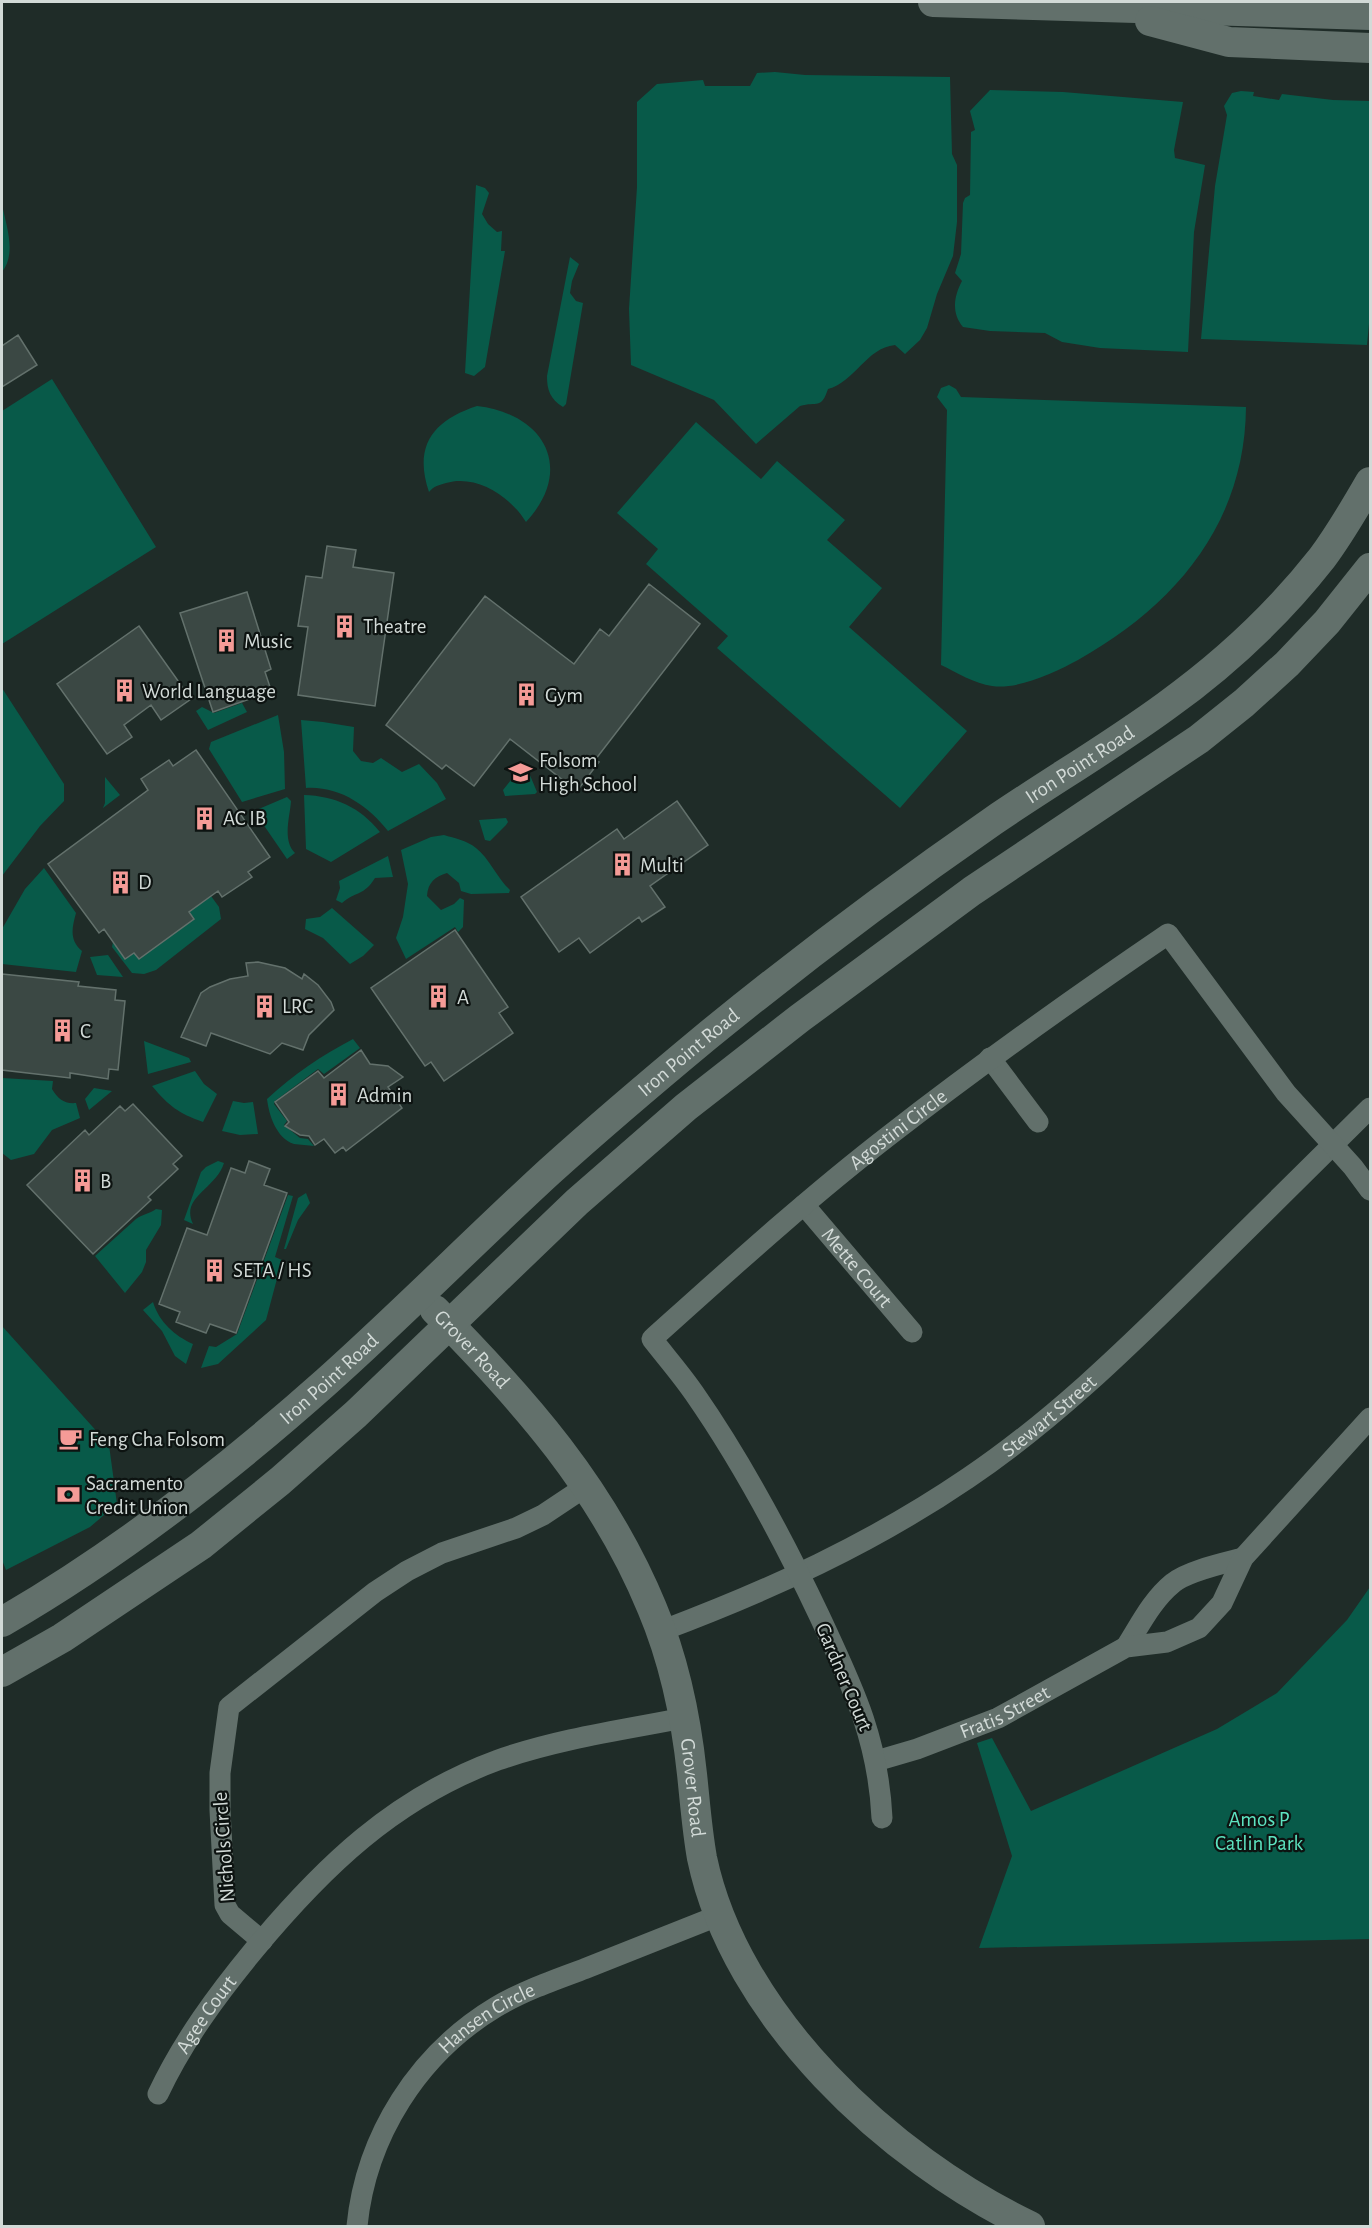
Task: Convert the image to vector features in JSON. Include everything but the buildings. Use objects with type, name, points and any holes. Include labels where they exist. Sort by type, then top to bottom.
[{"type":"main road","points":[[933,2],[1371,15]]},
{"type":"main road","points":[[1116,9],[1150,21],[1229,42],[1371,48]]},
{"type":"main road","name":"Iron Point Road","points":[[2,1622],[92,1565],[173,1509],[253,1445],[421,1295],[549,1172],[657,1078],[768,987],[940,858],[1167,705],[1213,670],[1256,631],[1323,556],[1371,482]]},
{"type":"main road","name":"Iron Point Road","points":[[2,1672],[62,1638],[201,1545],[280,1481],[356,1414],[586,1194],[686,1107],[791,1024],[972,891],[1199,739],[1287,664],[1327,622],[1371,568]]},
{"type":"main road","name":"Grover Road","points":[[421,1295],[557,1444],[588,1485],[631,1560],[661,1631],[673,1669],[684,1718],[703,1861],[720,1915],[736,1950],[773,2011],[838,2090],[889,2137],[943,2178],[1002,2213],[1030,2226]]},
{"type":"street","name":"Agostini Circle","points":[[800,1575],[729,1445],[693,1391],[652,1339],[804,1205],[889,1135],[990,1058],[1168,934],[1286,1093],[1333,1145]]},
{"type":"street","points":[[990,1058],[1038,1122]]},
{"type":"street","name":"Stewart Street","points":[[661,1631],[800,1575],[896,1524],[969,1478],[1038,1427],[1104,1371],[1371,1108]]},
{"type":"street","points":[[1333,1145],[1371,1190]]},
{"type":"street","name":"Mette Court","points":[[804,1205],[912,1332]]},
{"type":"street","name":"Fratis Street","points":[[876,1761],[948,1738],[998,1718],[1126,1647],[1167,1642],[1199,1628],[1222,1604],[1243,1558],[1371,1418]]},
{"type":"street","name":"Nichols Circle","points":[[262,1941],[230,1914],[225,1905],[220,1773],[229,1707],[375,1592],[407,1571],[442,1553],[516,1528],[543,1515],[588,1485]]},
{"type":"street","name":"Fratis Street","points":[[1126,1647],[1151,1606],[1174,1582],[1203,1569],[1243,1558]]},
{"type":"street","name":"Gardner Court","points":[[800,1575],[856,1695],[868,1728],[876,1761],[882,1818]]},
{"type":"street","points":[[262,1941],[324,1870],[377,1826],[420,1797],[466,1773],[498,1760],[547,1745],[684,1718]]},
{"type":"street","name":"Hansen Circle","points":[[357,2226],[364,2183],[373,2154],[392,2113],[415,2079],[448,2042],[472,2023],[523,1992],[720,1915]]},
{"type":"street","name":"Agee Court","points":[[158,2094],[195,2027],[218,1994],[262,1941]]},
{"type":"green space","points":[[757,73],[805,75],[950,77],[952,154],[957,165],[957,222],[953,256],[937,294],[927,328],[920,340],[905,354],[895,345],[876,352],[846,380],[828,389],[821,402],[800,406],[756,444],[714,400],[631,365],[629,309],[637,187],[637,102],[657,84],[703,80],[705,86],[750,86]]},
{"type":"green space","points":[[990,90],[1063,92],[1183,102],[1174,150],[1175,158],[1205,165],[1194,232],[1188,352],[1100,348],[1062,342],[1045,333],[990,331],[963,327],[959,322],[955,304],[962,281],[955,273],[961,254],[963,203],[970,195],[971,132],[975,130],[970,111]]},
{"type":"green space","points":[[1254,92],[1253,96],[1279,100],[1282,94],[1333,100],[1370,101],[1370,313],[1367,345],[1201,339],[1215,186],[1227,115],[1224,106],[1232,93]]},
{"type":"green space","points":[[476,185],[485,188],[489,193],[482,214],[497,232],[502,231],[501,251],[505,251],[485,367],[474,376],[465,373]]},
{"type":"green space","points":[[2,204],[10,248],[2,272]]},
{"type":"green space","points":[[570,257],[579,264],[570,293],[576,301],[583,303],[566,404],[563,407],[550,394],[547,376]]},
{"type":"green space","points":[[52,379],[156,547],[2,644],[2,411]]},
{"type":"green space","points":[[949,385],[956,389],[961,397],[1246,407],[1243,449],[1233,488],[1218,524],[1198,556],[1174,586],[1145,614],[1113,638],[1069,665],[1025,683],[1002,687],[986,685],[941,665],[947,410],[937,397],[941,388]]},
{"type":"green space","points":[[477,406],[501,411],[520,420],[535,432],[545,447],[550,464],[549,483],[541,502],[526,522],[502,496],[480,485],[457,481],[439,485],[429,492],[424,461],[431,437],[449,419]]},
{"type":"green space","points":[[696,422],[761,479],[777,461],[845,520],[827,540],[882,588],[849,627],[967,731],[900,808],[717,648],[728,636],[646,564],[658,549],[617,513]]},
{"type":"green space","points":[[2,688],[64,784],[64,801],[40,826],[2,876]]},
{"type":"green space","points":[[242,703],[247,712],[208,730],[196,711],[202,707],[214,713]]},
{"type":"green space","points":[[278,715],[284,752],[285,789],[242,802],[209,749],[211,742]]},
{"type":"green space","points":[[301,720],[354,727],[353,751],[361,761],[373,763],[381,758],[402,772],[419,764],[437,783],[446,799],[388,831],[372,813],[352,799],[330,790],[306,788]]},
{"type":"green space","points":[[522,766],[527,768],[537,792],[505,796],[503,790]]},
{"type":"green space","points":[[105,777],[120,795],[103,808],[105,803]]},
{"type":"green space","points":[[304,795],[346,804],[364,816],[380,832],[331,862],[306,849]]},
{"type":"green space","points":[[287,797],[291,801],[288,821],[289,842],[295,853],[287,859],[254,811]]},
{"type":"green space","points":[[506,818],[508,822],[506,825],[490,841],[485,840],[479,820]]},
{"type":"green space","points":[[444,835],[476,848],[510,890],[509,893],[471,894],[461,891],[459,883],[447,873],[436,878],[429,887],[427,896],[441,910],[454,904],[460,898],[464,900],[463,927],[458,932],[455,927],[406,959],[396,938],[403,917],[408,884],[401,850],[431,837]]},
{"type":"green space","points":[[388,856],[393,877],[375,878],[367,888],[342,903],[336,900],[340,888],[339,881]]},
{"type":"green space","points":[[44,868],[76,913],[73,938],[82,951],[76,972],[2,964],[2,929],[25,889]]},
{"type":"green space","points":[[203,885],[219,907],[221,919],[156,970],[144,974],[132,973],[112,947],[113,942],[125,959],[134,953],[139,959],[193,919],[189,912]]},
{"type":"green space","points":[[332,908],[374,945],[350,964],[323,938],[305,929],[306,919],[320,917]]},
{"type":"green space","points":[[108,955],[123,977],[97,975],[90,957]]},
{"type":"green space","points":[[353,1039],[360,1048],[324,1074],[318,1069],[275,1101],[274,1104],[287,1121],[284,1125],[300,1138],[308,1139],[314,1146],[294,1144],[282,1137],[274,1125],[267,1099],[308,1066]]},
{"type":"green space","points":[[144,1041],[189,1058],[191,1062],[148,1074]]},
{"type":"green space","points":[[195,1071],[204,1084],[217,1094],[203,1122],[174,1108],[152,1086]]},
{"type":"green space","points":[[2,1078],[53,1081],[54,1093],[65,1102],[76,1103],[80,1118],[52,1130],[34,1154],[11,1160],[2,1153]]},
{"type":"green space","points":[[94,1088],[112,1091],[89,1110],[85,1099]]},
{"type":"green space","points":[[233,1101],[253,1102],[258,1134],[240,1135],[222,1131]]},
{"type":"green space","points":[[218,1161],[224,1163],[220,1172],[191,1207],[190,1215],[193,1224],[184,1220],[201,1172]]},
{"type":"green space","points":[[306,1193],[310,1203],[298,1220],[286,1249],[284,1249],[298,1198]]},
{"type":"green space","points":[[288,1195],[293,1196],[275,1257],[282,1260],[266,1320],[218,1364],[201,1368],[209,1346],[216,1347],[237,1334]]},
{"type":"green space","points":[[156,1209],[162,1210],[161,1225],[146,1250],[146,1262],[142,1272],[125,1293],[95,1256],[136,1219]]},
{"type":"green space","points":[[153,1302],[168,1328],[193,1344],[186,1364],[175,1356],[162,1331],[143,1310]]},
{"type":"green space","points":[[2,1326],[109,1445],[117,1504],[90,1527],[6,1570],[2,1560]]},
{"type":"green space","name":"Amos P Catlin Park","points":[[1370,1587],[1370,1939],[979,1948],[1012,1856],[977,1743],[992,1738],[1031,1811],[1217,1729],[1277,1693],[1347,1620]]},
{"type":"place","name":"Theatre","points":[[345,626]]},
{"type":"place","name":"Music","points":[[226,641]]},
{"type":"place","name":"World Language","points":[[124,691]]},
{"type":"place","name":"Gym","points":[[527,695]]},
{"type":"place","name":"Folsom High School","points":[[521,772]]},
{"type":"place","name":"AC IB","points":[[205,818]]},
{"type":"place","name":"Multi","points":[[622,865]]},
{"type":"place","name":"D","points":[[120,882]]},
{"type":"place","name":"A","points":[[439,997]]},
{"type":"place","name":"LRC","points":[[264,1006]]},
{"type":"place","name":"C","points":[[62,1031]]},
{"type":"place","name":"Admin","points":[[339,1095]]},
{"type":"place","name":"B","points":[[82,1181]]},
{"type":"place","name":"SETA / HS","points":[[215,1270]]},
{"type":"place","name":"Feng Cha Folsom","points":[[71,1439]]},
{"type":"place","name":"Sacramento Credit Union","points":[[68,1495]]}]
